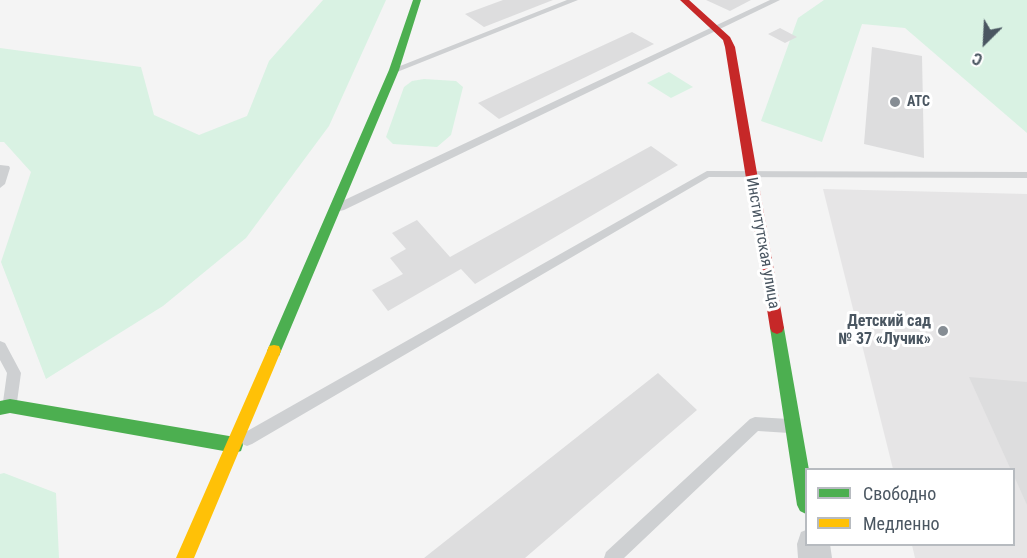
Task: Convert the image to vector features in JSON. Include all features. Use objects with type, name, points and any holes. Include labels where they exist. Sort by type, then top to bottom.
[{"type":"street","points":[[185,558],[394,70],[417,0]]},
{"type":"street","name":"Институтская улица","points":[[684,0],[727,39],[730,47],[805,493]]},
{"type":"street","points":[[5,407],[235,445]]},
{"type":"lane","points":[[394,70],[574,0]]},
{"type":"lane","points":[[336,208],[776,0]]},
{"type":"lane","points":[[0,168],[5,168],[0,184]]},
{"type":"lane","points":[[235,445],[707,174],[1027,175]]},
{"type":"lane","points":[[0,347],[14,373],[5,407]]},
{"type":"lane","points":[[612,558],[755,424],[794,427]]},
{"type":"shaded area","name":"Детский сад № 37 «Лучик»","points":[[823,189],[1027,194],[1027,558],[915,558],[912,546],[1015,546],[1015,468],[893,468]]},
{"type":"green space","points":[[323,0],[386,0],[329,126],[246,238],[163,306],[46,379],[1,262],[31,172],[4,142],[0,142],[0,48],[141,67],[154,115],[199,135],[247,116],[269,61]]},
{"type":"green space","points":[[824,0],[1027,0],[1027,133],[905,28],[862,24],[822,142],[761,121],[798,18]]},
{"type":"green space","points":[[669,72],[693,87],[671,98],[647,83]]},
{"type":"green space","points":[[424,79],[456,81],[463,87],[451,135],[437,147],[393,144],[386,137],[404,87],[412,81]]},
{"type":"green space","points":[[4,473],[56,493],[59,558],[0,558],[0,474]]},
{"type":"building","points":[[503,0],[553,0],[484,27],[465,14]]},
{"type":"building","points":[[706,0],[751,0],[730,11]]},
{"type":"building","points":[[780,28],[797,37],[785,43],[768,34]]},
{"type":"building","points":[[632,32],[654,44],[499,119],[478,103]]},
{"type":"building","name":"АТС","points":[[872,47],[922,56],[924,158],[864,144]]},
{"type":"building","points":[[651,146],[678,165],[475,284],[461,269],[388,311],[372,290],[403,274],[390,258],[406,249],[392,233],[417,220],[450,257]]},
{"type":"building","points":[[658,373],[697,410],[525,558],[424,558]]},
{"type":"building","points":[[969,377],[1027,382],[1027,505],[1015,478],[1015,468],[1010,468]]},
{"type":"traffic: fast","points":[[274,351],[394,70],[417,0]]},
{"type":"traffic: fast","points":[[777,328],[805,499]]},
{"type":"traffic: fast","points":[[0,408],[10,406],[235,445]]},
{"type":"traffic: slow","points":[[185,558],[274,351]]},
{"type":"traffic: jam","points":[[684,0],[727,39],[730,47],[777,328]]},
{"type":"place","name":"АТС","points":[[895,102]]},
{"type":"place","name":"Детский сад № 37 «Лучик»","points":[[943,331]]}]
